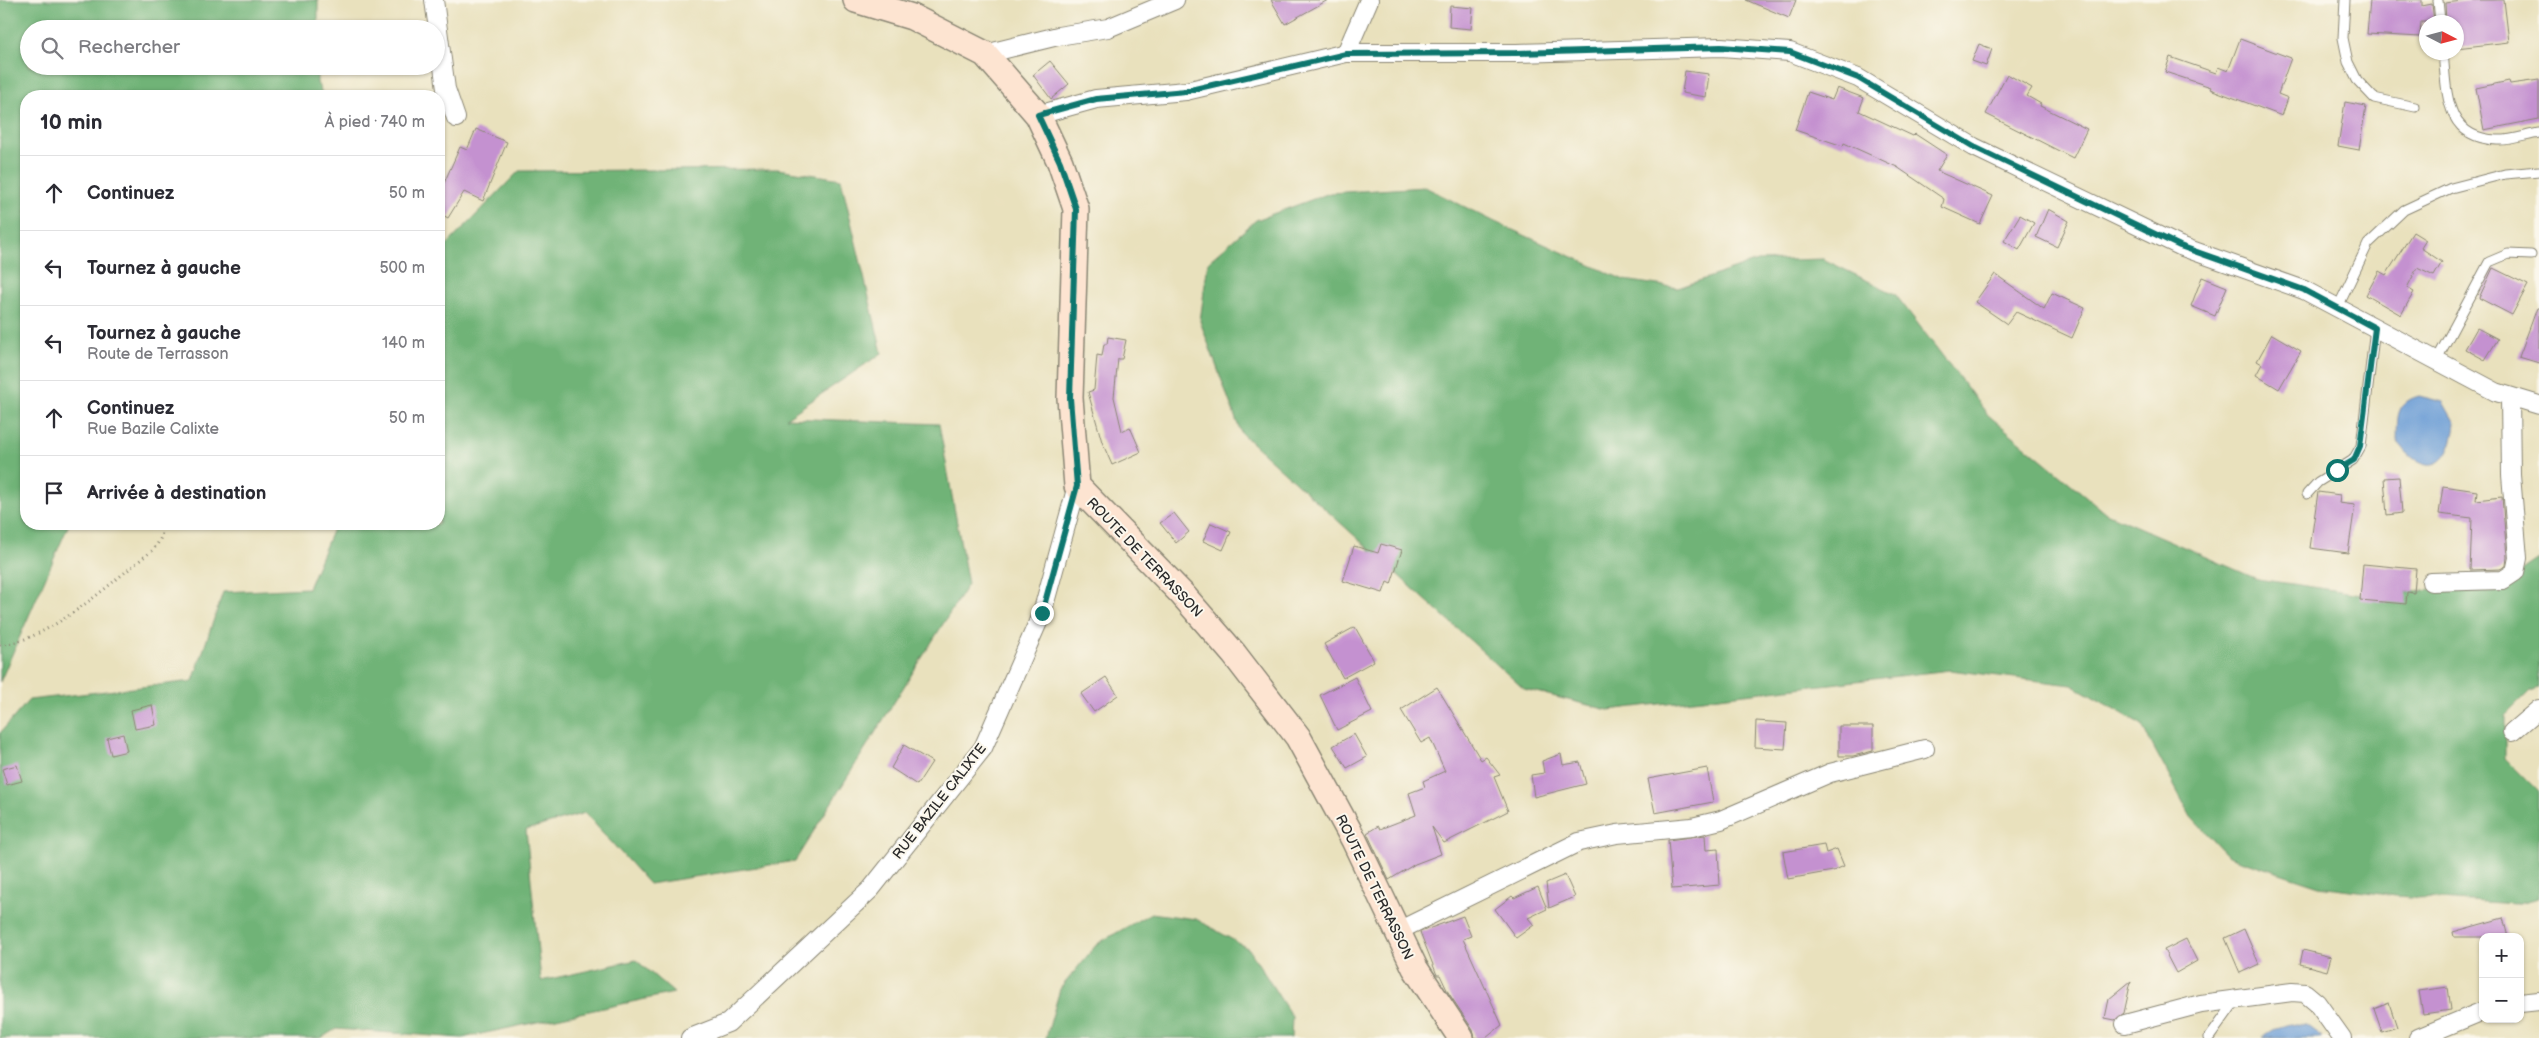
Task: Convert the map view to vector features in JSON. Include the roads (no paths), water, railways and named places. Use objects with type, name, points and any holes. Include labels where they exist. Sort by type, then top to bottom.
[{"type":"street","points":[[434,0],[437,20]]},
{"type":"street","name":"ROUTE DE TERRASSON","points":[[856,0],[912,17],[985,54],[1038,115],[1060,162],[1076,209],[1070,398],[1077,486],[1182,594],[1221,639],[1298,737],[1354,840],[1415,968],[1460,1038]]},
{"type":"street","points":[[985,54],[1058,36],[1108,28],[1175,0]]},
{"type":"street","points":[[1346,54],[1369,0]]},
{"type":"street","points":[[1038,115],[1096,99],[1186,91],[1346,54],[1516,53],[1721,47],[1790,52],[1858,78],[1974,147],[2180,246],[2304,290],[2496,392],[2539,406]]},
{"type":"street","points":[[444,75],[446,90],[456,118]]},
{"type":"street","points":[[2431,582],[2503,580],[2515,572],[2518,558],[2511,475],[2510,397]]},
{"type":"street","name":"RUE BAZILE CALIXTE","points":[[690,1038],[728,1024],[871,889],[983,748],[1042,613],[1077,486]]},
{"type":"street","points":[[2512,732],[2539,709]]},
{"type":"street","points":[[1398,931],[1578,842],[1617,834],[1692,827],[1721,820],[1830,773],[1925,749]]},
{"type":"street","points":[[2125,1024],[2201,1004],[2292,992],[2305,993],[2317,1003],[2342,1038]]},
{"type":"street","points":[[2524,1003],[2539,1001]]},
{"type":"street","points":[[2418,1038],[2479,1013]]},
{"type":"lane","points":[[2345,0],[2343,38],[2348,62],[2357,80],[2374,98],[2415,108]]},
{"type":"lane","points":[[2438,0],[2439,15]]},
{"type":"lane","points":[[2444,60],[2448,104],[2459,126],[2474,135],[2497,140],[2539,133]]},
{"type":"lane","points":[[2338,307],[2368,244],[2404,210],[2450,188],[2505,174],[2539,171]]},
{"type":"lane","points":[[2436,360],[2489,262],[2508,254],[2531,255]]},
{"type":"lane","points":[[2306,494],[2318,482],[2354,460],[2360,446],[2375,328]]},
{"type":"lane","points":[[2209,1038],[2237,999]]},
{"type":"water","points":[[2419,396],[2443,402],[2455,423],[2452,441],[2444,457],[2439,462],[2432,464],[2423,463],[2413,458],[2397,441],[2398,419],[2401,408],[2411,399]]},
{"type":"water","points":[[2290,1023],[2306,1026],[2322,1038],[2262,1038],[2283,1025]]}]
